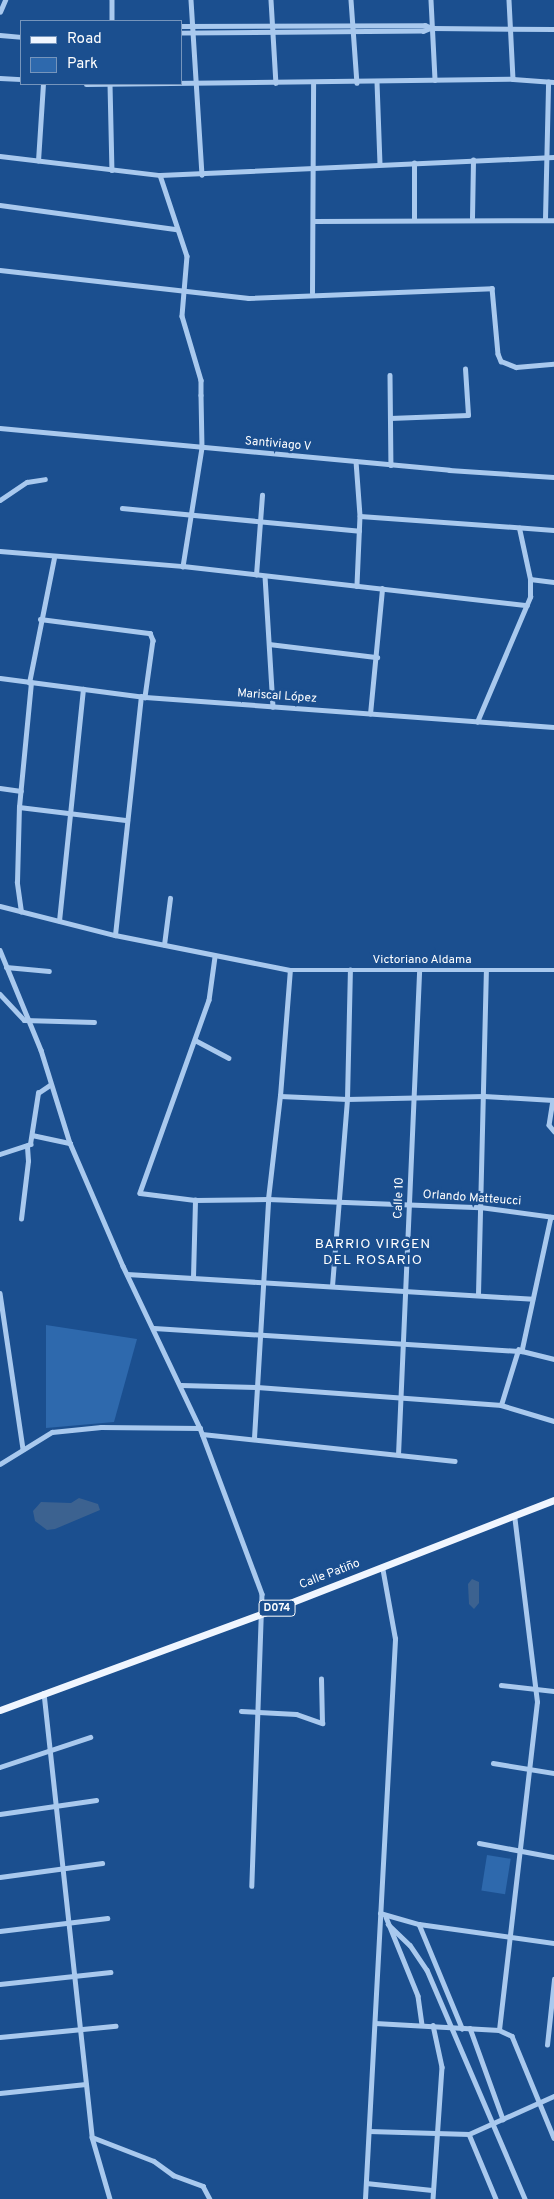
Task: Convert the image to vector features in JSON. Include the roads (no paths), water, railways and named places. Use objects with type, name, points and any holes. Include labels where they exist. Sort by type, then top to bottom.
[{"type":"main road","name":"Calle Patiño","points":[[0,1710],[44,1692],[264,1613],[554,1500]]},
{"type":"street","points":[[0,12],[5,0]]},
{"type":"street","points":[[112,0],[112,20]]},
{"type":"street","points":[[191,0],[191,33],[197,84],[202,175]]},
{"type":"street","points":[[271,0],[276,83]]},
{"type":"street","points":[[352,0],[357,83]]},
{"type":"street","points":[[430,0],[435,80]]},
{"type":"street","points":[[509,0],[513,79]]},
{"type":"street","points":[[182,26],[353,25],[554,29]]},
{"type":"street","points":[[182,33],[424,31],[432,28]]},
{"type":"street","points":[[0,35],[20,37]]},
{"type":"street","points":[[0,78],[20,79]]},
{"type":"street","points":[[182,84],[357,83],[513,79],[554,82]]},
{"type":"street","points":[[377,82],[380,164]]},
{"type":"street","points":[[545,219],[548,82]]},
{"type":"street","points":[[312,83],[314,221],[312,293]]},
{"type":"street","points":[[38,161],[43,85]]},
{"type":"street","points":[[110,85],[112,170]]},
{"type":"street","points":[[0,156],[160,175],[202,175],[380,164],[554,157]]},
{"type":"street","points":[[472,218],[473,160]]},
{"type":"street","points":[[414,163],[414,219]]},
{"type":"street","points":[[160,175],[176,229],[187,256],[183,292],[184,325],[200,380],[202,448],[183,566]]},
{"type":"street","points":[[0,205],[176,229]]},
{"type":"street","points":[[314,221],[472,218],[554,220]]},
{"type":"street","points":[[0,270],[183,292],[259,298],[312,293],[492,288],[498,354],[501,362],[516,366],[554,364]]},
{"type":"street","points":[[390,418],[468,415],[465,369]]},
{"type":"street","points":[[390,376],[390,465]]},
{"type":"street","name":"Santiviago V","points":[[0,428],[390,465],[554,477]]},
{"type":"street","points":[[356,461],[360,516],[357,586]]},
{"type":"street","points":[[0,500],[27,482],[45,479]]},
{"type":"street","points":[[256,575],[262,495]]},
{"type":"street","points":[[122,508],[359,531]]},
{"type":"street","points":[[360,516],[554,530]]},
{"type":"street","points":[[477,722],[527,605],[530,579],[519,528]]},
{"type":"street","points":[[0,551],[54,558],[183,566],[527,605]]},
{"type":"street","points":[[22,912],[17,882],[19,807],[30,683],[40,620],[54,558]]},
{"type":"street","points":[[265,576],[272,707]]},
{"type":"street","points":[[530,579],[554,582]]},
{"type":"street","points":[[370,714],[377,657],[382,589]]},
{"type":"street","points":[[40,620],[150,633],[153,640],[143,696],[127,820],[115,935]]},
{"type":"street","points":[[269,644],[377,657]]},
{"type":"street","name":"Mariscal López","points":[[0,678],[143,696],[554,727]]},
{"type":"street","points":[[59,921],[73,812],[83,689]]},
{"type":"street","points":[[0,788],[21,791]]},
{"type":"street","points":[[19,807],[127,820]]},
{"type":"street","points":[[164,945],[170,898]]},
{"type":"street","name":"Victoriano Aldama","points":[[0,906],[115,935],[215,957],[290,970],[418,972],[554,970]]},
{"type":"street","points":[[0,950],[27,1020],[42,1050],[50,1085],[70,1143],[127,1274],[200,1428],[258,1578],[264,1613],[252,1886]]},
{"type":"street","points":[[215,957],[209,1000],[196,1040],[229,1058]]},
{"type":"street","points":[[6,967],[50,971]]},
{"type":"street","points":[[254,1438],[268,1199],[280,1096],[290,970]]},
{"type":"street","points":[[332,1286],[337,1202],[347,1099],[350,970]]},
{"type":"street","points":[[478,1294],[486,971]]},
{"type":"street","name":"Calle 10","points":[[398,1455],[401,1343],[410,1204],[418,972]]},
{"type":"street","points":[[0,994],[27,1020],[94,1022]]},
{"type":"street","name":"Orlando Matteucci","points":[[196,1040],[140,1193],[195,1200],[268,1199],[480,1207],[553,1217]]},
{"type":"street","points":[[21,1219],[28,1161],[27,1146],[32,1135],[38,1093],[50,1085]]},
{"type":"street","points":[[280,1096],[347,1099],[484,1096],[553,1100],[549,1125],[554,1131]]},
{"type":"street","points":[[32,1135],[70,1143]]},
{"type":"street","points":[[0,1154],[27,1146]]},
{"type":"street","points":[[193,1277],[195,1200]]},
{"type":"street","points":[[502,1405],[520,1350],[553,1217]]},
{"type":"street","points":[[127,1274],[404,1289],[532,1300]]},
{"type":"street","points":[[0,1293],[23,1449]]},
{"type":"street","points":[[154,1328],[520,1350],[554,1359]]},
{"type":"street","points":[[181,1385],[257,1387],[399,1399],[502,1405],[554,1421]]},
{"type":"street","points":[[0,1464],[43,1436],[62,1430],[101,1427],[200,1428]]},
{"type":"street","points":[[202,1434],[254,1438],[455,1461]]},
{"type":"street","points":[[500,2030],[528,1768],[537,1702],[514,1516]]},
{"type":"street","points":[[364,2199],[395,1639],[382,1567]]},
{"type":"street","points":[[241,1711],[296,1714],[322,1722],[321,1679]]},
{"type":"street","points":[[501,1685],[554,1691]]},
{"type":"street","points":[[44,1692],[92,2137],[110,2199]]},
{"type":"street","points":[[0,1767],[90,1737]]},
{"type":"street","points":[[493,1764],[554,1773]]},
{"type":"street","points":[[0,1814],[96,1800]]},
{"type":"street","points":[[479,1843],[554,1857]]},
{"type":"street","points":[[0,1877],[102,1863]]},
{"type":"street","points":[[380,1913],[386,1917],[419,1924],[554,1943]]},
{"type":"street","points":[[386,1917],[418,1996],[422,2025]]},
{"type":"street","points":[[0,1931],[107,1918]]},
{"type":"street","points":[[388,1924],[422,1962],[494,2123],[524,2199]]},
{"type":"street","points":[[419,1924],[462,2028]]},
{"type":"street","points":[[0,1984],[110,1972]]},
{"type":"street","points":[[547,2045],[554,1979]]},
{"type":"street","points":[[374,2023],[500,2030],[512,2036],[520,2049],[539,2104],[554,2138]]},
{"type":"street","points":[[433,2025],[442,2067],[432,2190],[433,2199]]},
{"type":"street","points":[[0,2037],[115,2026]]},
{"type":"street","points":[[470,2028],[503,2119]]},
{"type":"street","points":[[0,2093],[86,2084]]},
{"type":"street","points":[[369,2131],[469,2134],[554,2096]]},
{"type":"street","points":[[469,2134],[496,2199]]},
{"type":"street","points":[[92,2137],[154,2161],[173,2175],[203,2186],[210,2199]]},
{"type":"street","points":[[366,2183],[432,2190]]},
{"type":"district","name":"BARRIO VIRGEN DEL ROSARIO","points":[[373,1254]]}]
